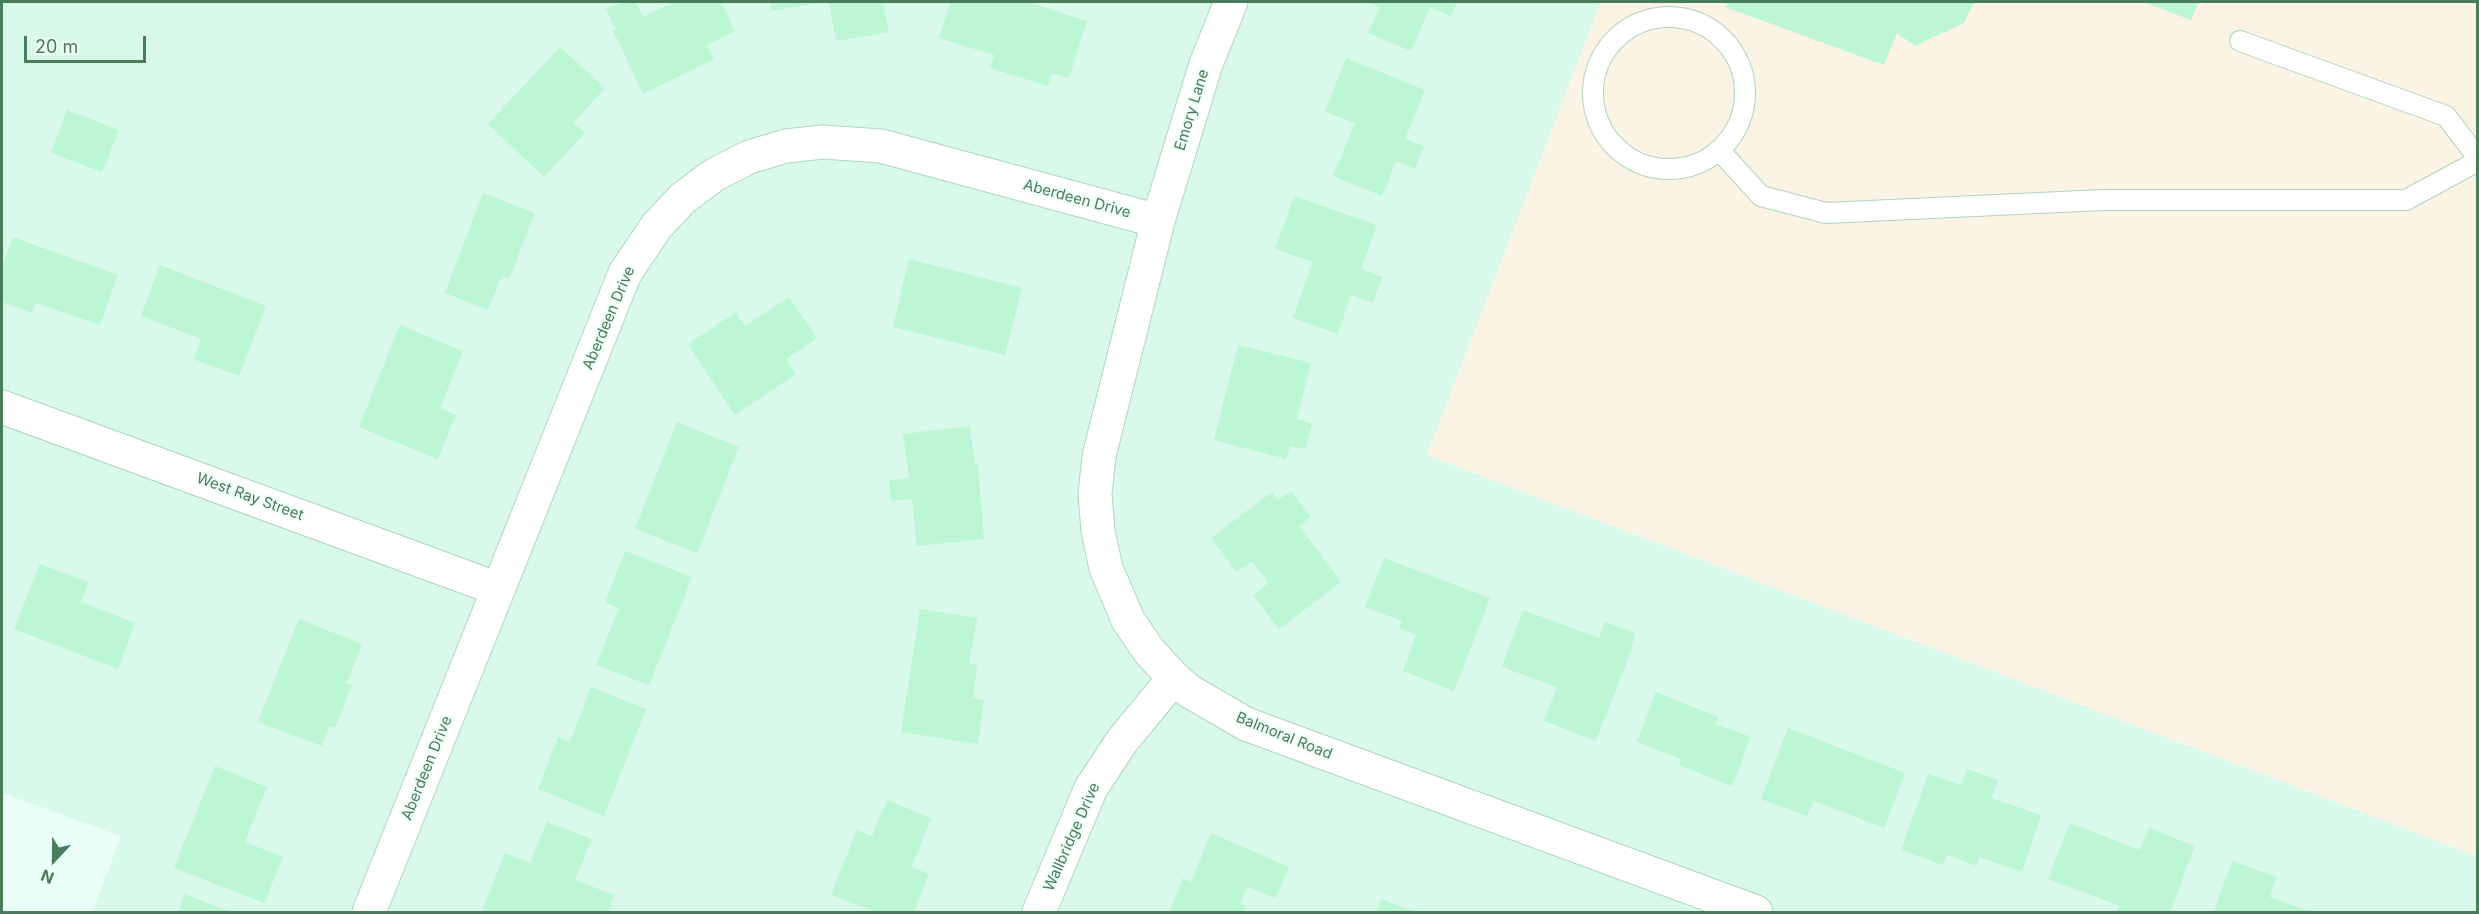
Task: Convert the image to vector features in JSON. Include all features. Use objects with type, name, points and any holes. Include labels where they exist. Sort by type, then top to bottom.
[{"type":"street","name":"Emory Lane","points":[[1158,221],[1206,64],[1231,2]]},
{"type":"street","name":"Aberdeen Drive","points":[[369,912],[626,273],[644,242],[668,212],[714,175],[749,157],[786,146],[823,142],[881,146],[1158,221]]},
{"type":"street","name":"Balmoral Road","points":[[1158,221],[1102,438],[1095,494],[1098,531],[1106,568],[1120,603],[1149,651],[1189,691],[1246,724],[1698,903],[1756,912]]},
{"type":"street","name":"West Ray Street","points":[[2,407],[498,589]]},
{"type":"street","name":"Wallbridge Drive","points":[[1039,912],[1091,788],[1122,741],[1174,678]]},
{"type":"lane","points":[[1679,10],[1688,20],[1711,30],[1730,47],[1741,67],[1745,90],[1743,112],[1733,133],[1719,150],[1700,162],[1678,169],[1655,167],[1633,160],[1615,147],[1600,127],[1593,103],[1593,86],[1602,55],[1618,35],[1640,22],[1664,17],[1679,10]]},
{"type":"lane","points":[[1719,150],[1761,196],[1826,213],[2103,200],[2406,200],[2478,160],[2446,116],[2240,41]]},
{"type":"shaded area","points":[[2,2],[1601,2],[1427,455],[2477,856],[2477,912],[92,912],[121,836],[2,793]]},
{"type":"shaded area","points":[[1601,2],[2477,2],[2477,856],[1427,455]]},
{"type":"building","points":[[623,2],[636,2],[643,17],[674,2],[721,2],[735,31],[707,45],[714,59],[643,94],[613,30],[616,29],[606,9]]},
{"type":"building","points":[[771,2],[817,2],[817,3],[772,11]]},
{"type":"building","points":[[829,2],[883,2],[889,32],[836,41]]},
{"type":"building","points":[[950,2],[1027,2],[1087,21],[1069,78],[1052,73],[1048,86],[990,68],[994,55],[939,38]]},
{"type":"building","points":[[1365,2],[1457,2],[1451,16],[1430,7],[1411,51],[1368,33],[1380,7]]},
{"type":"building","points":[[1728,2],[1974,2],[1964,23],[1915,46],[1897,33],[1884,65],[1725,7]]},
{"type":"building","points":[[2144,2],[2199,2],[2191,20]]},
{"type":"building","points":[[560,47],[605,88],[573,123],[585,133],[544,177],[488,124]]},
{"type":"building","points":[[1346,58],[1425,90],[1405,139],[1424,146],[1415,169],[1396,161],[1382,196],[1333,176],[1355,123],[1325,112]]},
{"type":"building","points":[[67,110],[119,130],[102,172],[51,153]]},
{"type":"building","points":[[483,193],[535,213],[509,279],[502,276],[488,310],[445,293]]},
{"type":"building","points":[[1294,196],[1377,225],[1361,269],[1382,277],[1373,303],[1351,295],[1338,334],[1293,318],[1313,262],[1275,249]]},
{"type":"building","points":[[13,237],[118,275],[100,325],[36,303],[32,313],[2,302],[2,268]]},
{"type":"building","points":[[909,259],[1022,288],[1005,355],[893,327]]},
{"type":"building","points":[[160,265],[266,306],[239,376],[193,359],[201,339],[141,316]]},
{"type":"building","points":[[789,297],[817,338],[786,359],[796,374],[735,415],[688,344],[736,312],[745,326]]},
{"type":"building","points":[[400,325],[463,351],[440,408],[456,415],[438,459],[359,427]]},
{"type":"building","points":[[1238,345],[1311,363],[1297,419],[1312,424],[1306,449],[1290,446],[1286,459],[1214,440]]},
{"type":"building","points":[[677,422],[739,447],[697,553],[635,529]]},
{"type":"building","points":[[970,426],[975,464],[978,464],[984,539],[917,546],[912,499],[891,501],[889,480],[909,478],[903,434]]},
{"type":"building","points":[[1291,491],[1311,517],[1299,526],[1341,582],[1279,629],[1253,595],[1269,583],[1252,561],[1237,572],[1211,538],[1272,492],[1278,500]]},
{"type":"building","points":[[625,551],[692,577],[649,685],[596,665],[619,608],[605,603]]},
{"type":"building","points":[[1384,558],[1490,598],[1454,691],[1403,671],[1416,635],[1399,628],[1402,621],[1365,607]]},
{"type":"building","points":[[40,564],[88,582],[81,602],[135,623],[118,669],[14,629]]},
{"type":"building","points":[[920,609],[977,618],[969,664],[977,665],[973,698],[984,700],[978,744],[901,732]]},
{"type":"building","points":[[1523,610],[1599,638],[1605,622],[1635,633],[1631,651],[1596,741],[1544,721],[1557,687],[1502,667]]},
{"type":"building","points":[[299,619],[362,644],[347,683],[352,685],[335,728],[329,726],[322,746],[258,722]]},
{"type":"building","points":[[591,687],[646,709],[604,816],[538,789],[558,737],[570,742]]},
{"type":"building","points":[[1656,692],[1718,717],[1715,724],[1751,737],[1732,786],[1679,765],[1681,759],[1637,742]]},
{"type":"building","points":[[1788,728],[1905,773],[1884,828],[1814,801],[1807,816],[1761,799]]},
{"type":"building","points":[[215,766],[267,787],[245,842],[283,857],[264,903],[174,868]]},
{"type":"building","points":[[1967,769],[1998,780],[1991,798],[2041,815],[2022,872],[1979,857],[1977,866],[1947,855],[1943,865],[1901,850],[1928,774],[1961,785]]},
{"type":"building","points":[[887,800],[931,818],[912,867],[929,874],[914,912],[877,912],[831,895],[857,830],[872,836]]},
{"type":"building","points":[[547,822],[592,839],[575,880],[614,895],[608,912],[482,911],[505,853],[530,863]]},
{"type":"building","points":[[2070,823],[2140,850],[2149,828],[2195,846],[2170,912],[2117,912],[2120,906],[2048,879]]},
{"type":"building","points":[[1211,833],[1289,867],[1276,898],[1248,887],[1240,903],[1246,906],[1243,912],[1169,912],[1183,878],[1191,882]]},
{"type":"building","points":[[2232,861],[2277,877],[2270,897],[2311,912],[2214,912]]},
{"type":"building","points":[[185,894],[231,912],[178,912]]},
{"type":"building","points":[[1381,899],[1417,912],[1376,912]]}]
